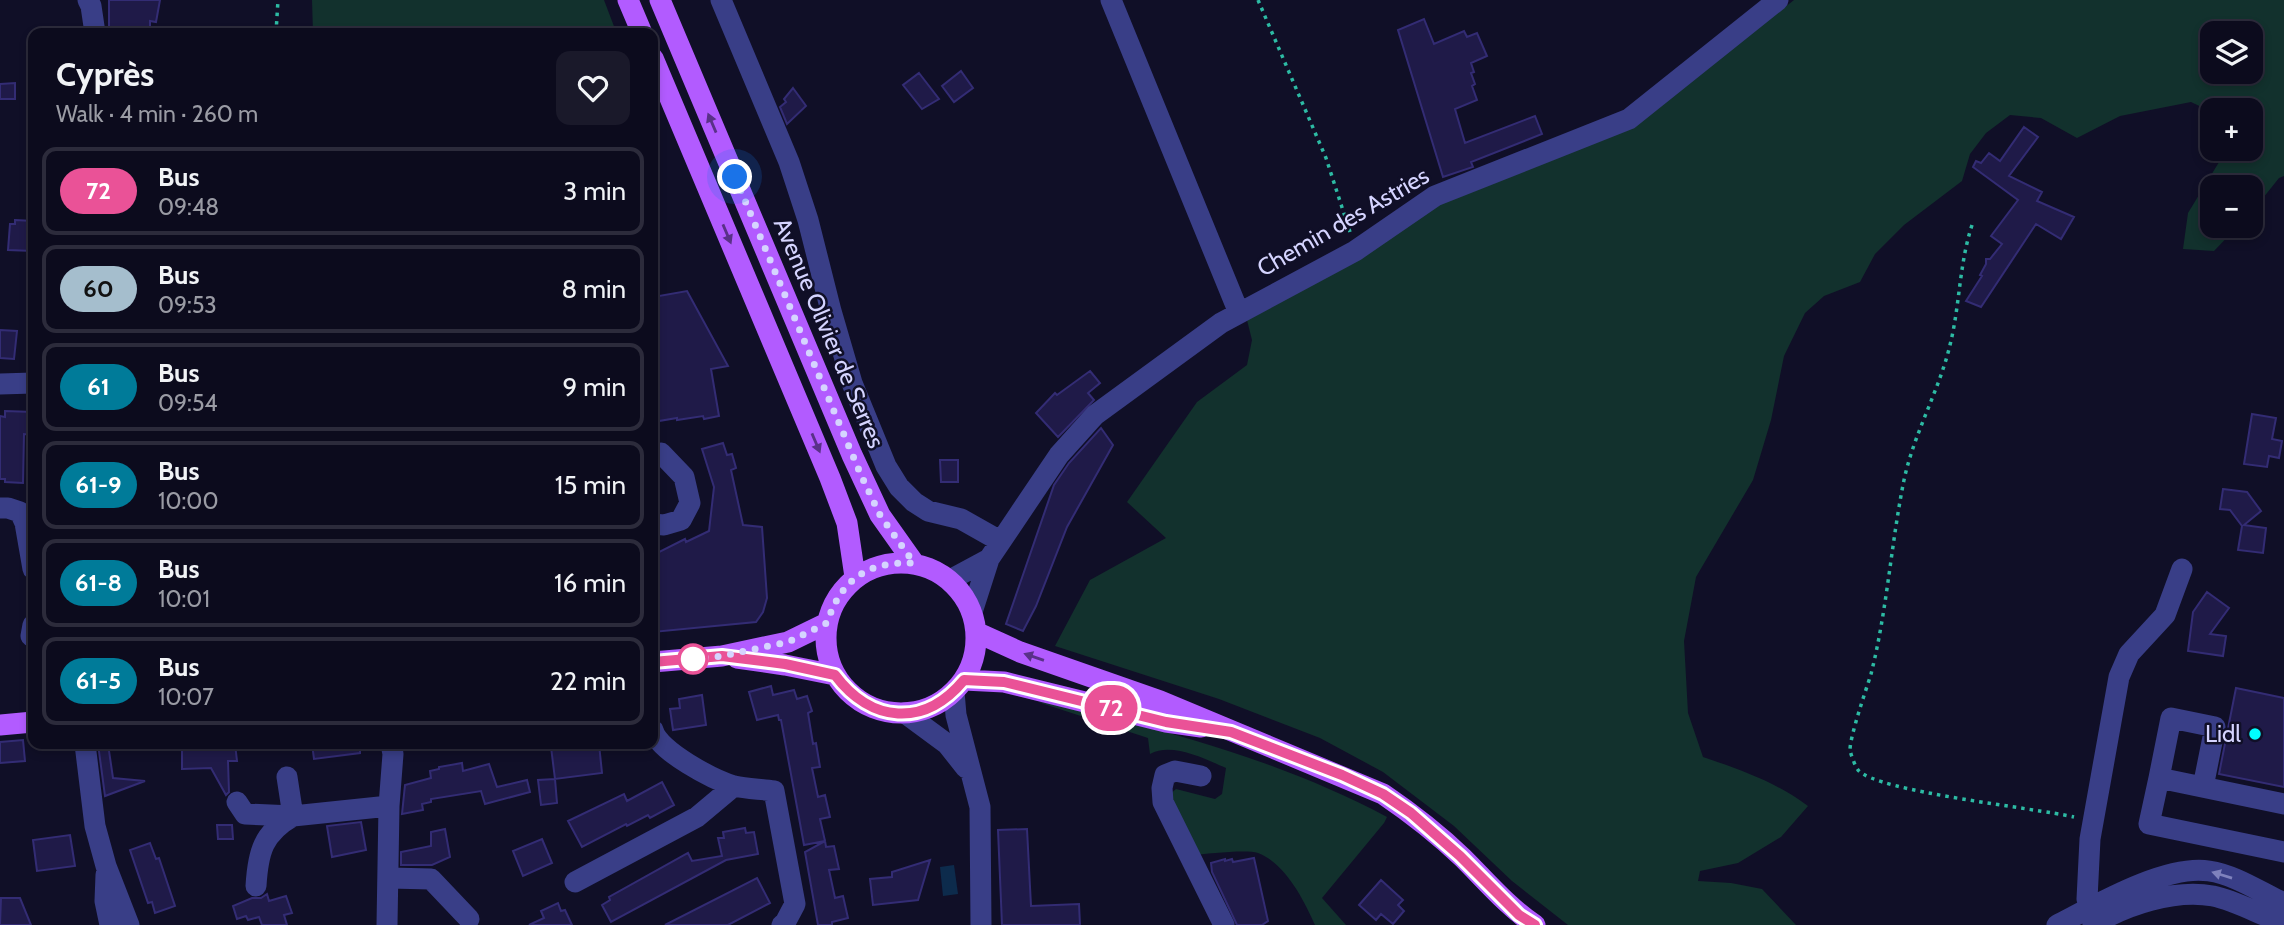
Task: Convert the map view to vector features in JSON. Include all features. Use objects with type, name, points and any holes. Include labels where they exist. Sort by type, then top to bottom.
[{"type":"main road","points":[[628,0],[640,28]]},
{"type":"main road","name":"Avenue Olivier de Serres","points":[[660,0],[852,455],[880,515],[914,563]]},
{"type":"main road","points":[[658,70],[830,478],[847,523],[855,577]]},
{"type":"main road","points":[[893,562],[914,563],[933,569],[950,580],[963,595],[974,622],[974,657],[959,686],[940,703],[905,713],[884,712],[865,704],[848,692],[835,675],[825,641],[827,623],[832,606],[842,590],[855,577],[873,567],[893,562]]},
{"type":"main road","points":[[974,622],[1020,652],[1160,701],[1383,794],[1411,813],[1460,856],[1519,915],[1535,925]]},
{"type":"main road","points":[[658,662],[722,656],[788,642],[827,623]]},
{"type":"main road","points":[[722,656],[785,664],[835,675]]},
{"type":"main road","points":[[959,686],[1004,682],[1166,722],[1231,732]]},
{"type":"main road","points":[[0,725],[28,722]]},
{"type":"street","points":[[88,0],[92,6],[94,28]]},
{"type":"street","points":[[720,0],[789,162],[808,220],[852,383],[886,466],[899,487],[914,502],[928,511],[961,519],[995,550]]},
{"type":"street","points":[[1111,0],[1239,313]]},
{"type":"street","name":"Chemin des Astries","points":[[974,622],[995,550],[1059,454],[1095,415],[1220,323],[1355,251],[1435,196],[1629,119],[1778,0]]},
{"type":"street","points":[[0,384],[28,383]]},
{"type":"street","points":[[658,524],[681,520],[690,503],[684,477],[661,453]]},
{"type":"street","points":[[0,508],[20,512],[28,540]]},
{"type":"street","name":"Chemin des Astries","points":[[950,580],[995,550]]},
{"type":"street","points":[[2093,919],[2086,885],[2093,821],[2124,663],[2165,615],[2182,569]]},
{"type":"street","points":[[959,686],[956,715],[980,807],[981,925]]},
{"type":"street","points":[[905,713],[947,744],[971,776]]},
{"type":"street","points":[[2203,787],[2216,727],[2171,718],[2149,824],[2284,852]]},
{"type":"street","points":[[658,739],[676,758],[734,786],[774,791],[795,904],[782,925]]},
{"type":"street","points":[[86,749],[95,827],[106,866],[129,925]]},
{"type":"street","points":[[387,925],[392,749]]},
{"type":"street","points":[[1201,776],[1175,771],[1166,775],[1162,788],[1163,802],[1224,925]]},
{"type":"street","points":[[287,776],[293,816]]},
{"type":"street","points":[[2158,778],[2284,804]]},
{"type":"street","points":[[575,882],[698,817],[734,786]]},
{"type":"street","points":[[237,802],[245,814],[293,816],[389,806]]},
{"type":"street","points":[[256,886],[257,866],[264,845],[275,826],[293,816]]},
{"type":"street","points":[[106,866],[105,901],[110,925]]},
{"type":"street","points":[[2093,919],[2154,880],[2170,873],[2189,870],[2227,876],[2284,903]]},
{"type":"street","points":[[390,878],[431,879],[469,919]]},
{"type":"street","points":[[2057,925],[2093,919],[2163,898],[2193,895],[2222,899],[2284,923]]},
{"type":"path","points":[[276,28],[278,0]]},
{"type":"path","points":[[1258,0],[1325,158],[1345,213],[1355,251]]},
{"type":"path","points":[[1972,225],[1965,247],[1950,347],[1914,442],[1905,478],[1874,659],[1850,751],[1857,769],[1868,778],[1940,794],[2050,811],[2093,821]]},
{"type":"green space","points":[[312,0],[604,0],[615,28],[313,28]]},
{"type":"green space","points":[[1794,0],[2284,0],[2284,176],[2279,178],[2263,198],[2263,175],[2211,175],[2220,161],[2263,161],[2263,98],[2200,98],[2200,106],[2191,102],[2120,116],[2077,138],[2041,118],[2010,115],[1986,133],[1970,154],[1962,181],[1904,225],[1875,254],[1860,282],[1824,296],[1805,313],[1784,356],[1771,420],[1753,480],[1696,577],[1684,641],[1688,713],[1703,757],[1771,783],[1808,806],[1781,837],[1738,863],[1700,871],[1698,881],[1731,883],[1762,889],[1796,925],[1568,925],[1512,881],[1454,826],[1383,772],[1320,738],[1219,699],[1055,646],[1090,580],[1166,538],[1127,502],[1197,402],[1247,365],[1252,340],[1246,316],[1429,208],[1642,120]]},
{"type":"green space","points":[[2200,193],[2200,238],[2226,238],[2214,251],[2183,249],[2188,213]]},
{"type":"green space","points":[[1038,702],[1077,709],[1220,748],[1289,772],[1387,817],[1322,898],[1346,925],[1315,925],[1285,874],[1268,858],[1258,853],[1192,855],[1169,795],[1176,789],[1215,799],[1222,794],[1226,768],[1199,756],[1178,751],[1150,754],[1148,738]]},
{"type":"water","points":[[954,865],[958,894],[943,896],[940,867]]},
{"type":"building","points":[[109,0],[160,0],[156,22],[150,21],[150,28],[109,28]]},
{"type":"building","points":[[1424,19],[1434,44],[1464,31],[1467,37],[1477,33],[1487,56],[1471,63],[1475,84],[1472,86],[1477,100],[1455,109],[1465,143],[1535,116],[1542,134],[1471,162],[1473,167],[1443,177],[1398,30]]},
{"type":"building","points":[[961,71],[973,88],[954,102],[942,86]]},
{"type":"building","points":[[919,73],[939,99],[922,109],[903,85]]},
{"type":"building","points":[[15,83],[15,99],[0,99],[0,84]]},
{"type":"building","points":[[793,88],[806,106],[787,124],[780,107],[786,102],[784,99]]},
{"type":"building","points":[[2024,127],[2038,137],[2009,176],[2042,192],[2037,201],[2074,217],[2061,239],[2036,224],[1981,307],[1966,301],[1982,276],[1980,275],[1986,259],[1990,259],[2002,244],[1991,236],[2018,200],[1973,167],[1976,161],[1981,163],[1989,153],[2000,161]]},
{"type":"building","points":[[15,220],[28,221],[28,251],[8,250],[10,224],[15,224]]},
{"type":"building","points":[[687,291],[728,366],[711,369],[719,416],[658,421],[658,296]]},
{"type":"building","points":[[0,330],[17,331],[14,359],[0,358]]},
{"type":"building","points":[[1090,371],[1100,383],[1088,393],[1094,400],[1058,437],[1036,413],[1055,393],[1057,395]]},
{"type":"building","points":[[5,411],[28,412],[28,434],[24,434],[23,483],[0,479],[0,416],[5,417]]},
{"type":"building","points":[[2252,414],[2276,418],[2272,439],[2282,441],[2279,458],[2269,456],[2267,467],[2244,464]]},
{"type":"building","points":[[1101,428],[1113,445],[1067,527],[1036,606],[1023,631],[1006,624],[1054,485],[1069,463]]},
{"type":"building","points":[[723,443],[727,455],[732,454],[736,468],[731,470],[743,525],[762,527],[767,598],[763,612],[756,622],[658,632],[658,552],[709,531],[714,487],[702,449]]},
{"type":"building","points":[[940,460],[958,460],[958,482],[941,482]]},
{"type":"building","points":[[2223,489],[2247,492],[2261,511],[2244,525],[2266,528],[2263,553],[2238,550],[2242,526],[2230,510],[2220,509]]},
{"type":"building","points":[[2207,592],[2229,608],[2210,634],[2226,636],[2223,656],[2188,651],[2193,612]]},
{"type":"building","points":[[771,686],[773,695],[794,690],[797,699],[807,696],[812,711],[808,713],[813,744],[816,743],[820,767],[812,768],[818,797],[825,795],[830,817],[820,819],[825,841],[804,845],[781,720],[778,715],[757,720],[749,692]]},
{"type":"building","name":"Lidl","points":[[2236,688],[2284,698],[2284,787],[2219,774]]},
{"type":"building","points":[[702,695],[706,725],[673,730],[670,709],[680,708],[679,699]]},
{"type":"building","points":[[23,740],[25,761],[0,763],[0,742]]},
{"type":"building","points":[[99,749],[109,749],[113,778],[145,781],[105,796]]},
{"type":"building","points":[[182,749],[236,749],[237,761],[228,761],[229,792],[226,795],[211,768],[182,769]]},
{"type":"building","points":[[313,749],[360,749],[360,753],[314,759]]},
{"type":"building","points":[[551,749],[600,749],[602,773],[555,779]]},
{"type":"building","points":[[462,763],[463,771],[489,764],[497,787],[527,780],[530,792],[485,804],[481,791],[431,799],[431,802],[422,804],[423,810],[402,814],[405,785],[431,778],[430,771],[439,767]]},
{"type":"building","points":[[555,779],[557,803],[541,805],[538,780]]},
{"type":"building","points":[[662,782],[674,805],[650,818],[648,815],[627,826],[626,824],[582,847],[568,821],[624,794],[627,801]]},
{"type":"building","points":[[361,822],[366,850],[332,857],[327,826]]},
{"type":"building","points":[[217,825],[232,825],[233,839],[218,839]]},
{"type":"building","points":[[745,828],[746,833],[754,832],[758,854],[726,860],[611,922],[602,905],[610,900],[609,897],[688,853],[692,861],[722,856],[718,838],[724,838],[723,832]]},
{"type":"building","points":[[445,829],[450,857],[432,865],[401,865],[401,852],[431,846],[431,832]]},
{"type":"building","points":[[1027,829],[1031,906],[1079,904],[1080,925],[1002,925],[998,830]]},
{"type":"building","points":[[70,835],[75,866],[37,871],[33,840]]},
{"type":"building","points":[[542,839],[552,863],[523,876],[513,851]]},
{"type":"building","points":[[825,841],[826,847],[834,846],[839,869],[829,870],[835,898],[843,896],[848,918],[832,922],[832,925],[818,925],[805,852]]},
{"type":"building","points":[[150,843],[156,859],[159,858],[175,906],[155,913],[152,902],[148,903],[130,850]]},
{"type":"building","points":[[1254,858],[1268,921],[1262,925],[1237,925],[1212,872],[1211,863],[1225,859],[1232,859],[1233,862]]},
{"type":"building","points":[[930,860],[918,900],[873,905],[870,879],[892,877],[892,872]]},
{"type":"building","points":[[757,878],[770,903],[728,925],[665,925]]},
{"type":"building","points":[[1381,880],[1403,900],[1398,905],[1404,911],[1393,924],[1381,914],[1376,920],[1359,905]]},
{"type":"building","points":[[267,894],[269,901],[286,896],[292,913],[284,915],[287,925],[262,925],[259,917],[248,920],[246,916],[237,919],[233,906]]},
{"type":"building","points":[[1,898],[20,898],[31,925],[0,925]]},
{"type":"building","points":[[558,903],[561,911],[565,910],[572,925],[529,925],[544,918],[541,911]]},
{"type":"bus line","name":"72","points":[[658,662],[722,656],[785,664],[835,675],[848,692],[865,704],[884,712],[923,710],[940,703],[964,680],[1004,682],[1166,722],[1231,732],[1321,766],[1383,794],[1428,827],[1519,915],[1535,925]]},
{"type":"place","name":"Lidl","points":[[2255,734]]},
{"type":"route","points":[[693,659],[722,656],[788,642],[827,623],[832,606],[842,590],[855,577],[873,567],[893,562],[914,563],[880,515],[861,475],[735,177]]}]
